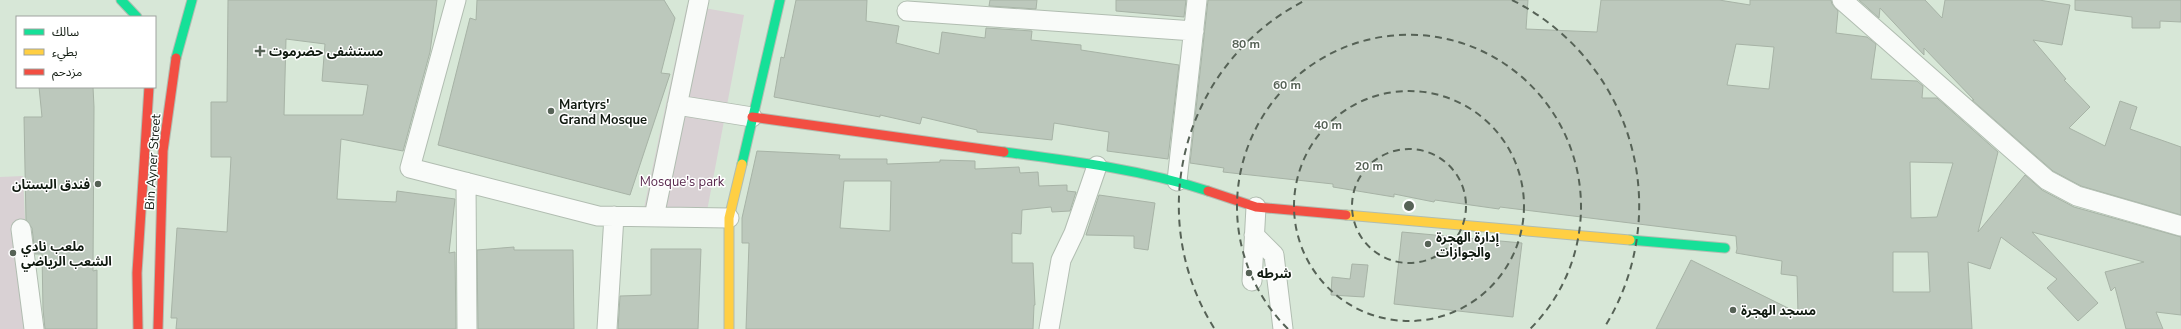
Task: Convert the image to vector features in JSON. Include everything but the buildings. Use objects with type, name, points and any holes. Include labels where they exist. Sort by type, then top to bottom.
[{"type":"main road","points":[[122,0],[136,16]]},
{"type":"main road","name":"Bin Ayner Street","points":[[158,329],[163,151],[175,61],[192,0]]},
{"type":"main road","points":[[729,329],[729,218],[780,0]]},
{"type":"main road","name":"Bin Ayner Street","points":[[138,329],[138,273],[149,88]]},
{"type":"main road","points":[[752,117],[1098,166],[1176,181],[1256,207],[1725,248]]},
{"type":"street","points":[[456,0],[410,168],[598,216],[729,218]]},
{"type":"street","points":[[654,217],[699,0]]},
{"type":"street","points":[[1176,181],[1197,0]]},
{"type":"street","points":[[1842,0],[2047,180],[2077,196],[2181,226]]},
{"type":"street","points":[[907,11],[1194,31]]},
{"type":"street","points":[[677,105],[752,117]]},
{"type":"street","points":[[1048,329],[1061,260],[1074,233],[1098,166]]},
{"type":"street","points":[[466,182],[467,329]]},
{"type":"street","points":[[1252,280],[1256,207]]},
{"type":"street","points":[[607,329],[614,216]]},
{"type":"street","points":[[21,230],[34,329]]},
{"type":"street","points":[[1254,235],[1274,255],[1283,329]]},
{"type":"green space","name":"Mosque's park","points":[[687,5],[744,15],[707,211],[643,213]]},
{"type":"green space","name":"ملعب نادي الشعب الرياضي","points":[[23,176],[30,329],[0,329],[0,177]]},
{"type":"traffic: fast","points":[[121,0],[136,16]]},
{"type":"traffic: fast","points":[[176,58],[192,0]]},
{"type":"traffic: fast","points":[[742,164],[780,0]]},
{"type":"traffic: fast","points":[[1004,152],[1133,172],[1158,177],[1208,191]]},
{"type":"traffic: fast","points":[[1630,240],[1725,248]]},
{"type":"traffic: slow","points":[[729,329],[729,218],[742,164]]},
{"type":"traffic: slow","points":[[1346,215],[1630,240]]},
{"type":"traffic: jam","points":[[158,329],[163,151],[176,58]]},
{"type":"traffic: jam","points":[[138,329],[137,273],[149,88]]},
{"type":"traffic: jam","points":[[752,117],[1004,152]]},
{"type":"traffic: jam","points":[[1208,191],[1256,207],[1346,215]]},
{"type":"place","name":"مستشفى حضرموت","points":[[260,51]]},
{"type":"place","name":"Martyrs' Grand Mosque","points":[[551,111]]},
{"type":"place","name":"فندق البستان","points":[[98,184]]},
{"type":"place","name":"إدارة الهجرة والجوازات","points":[[1428,244]]},
{"type":"place","name":"ملعب نادي الشعب الرياضي","points":[[13,253]]},
{"type":"place","name":"شرطه","points":[[1249,273]]},
{"type":"place","name":"مسجد الهجرة","points":[[1733,310]]}]
